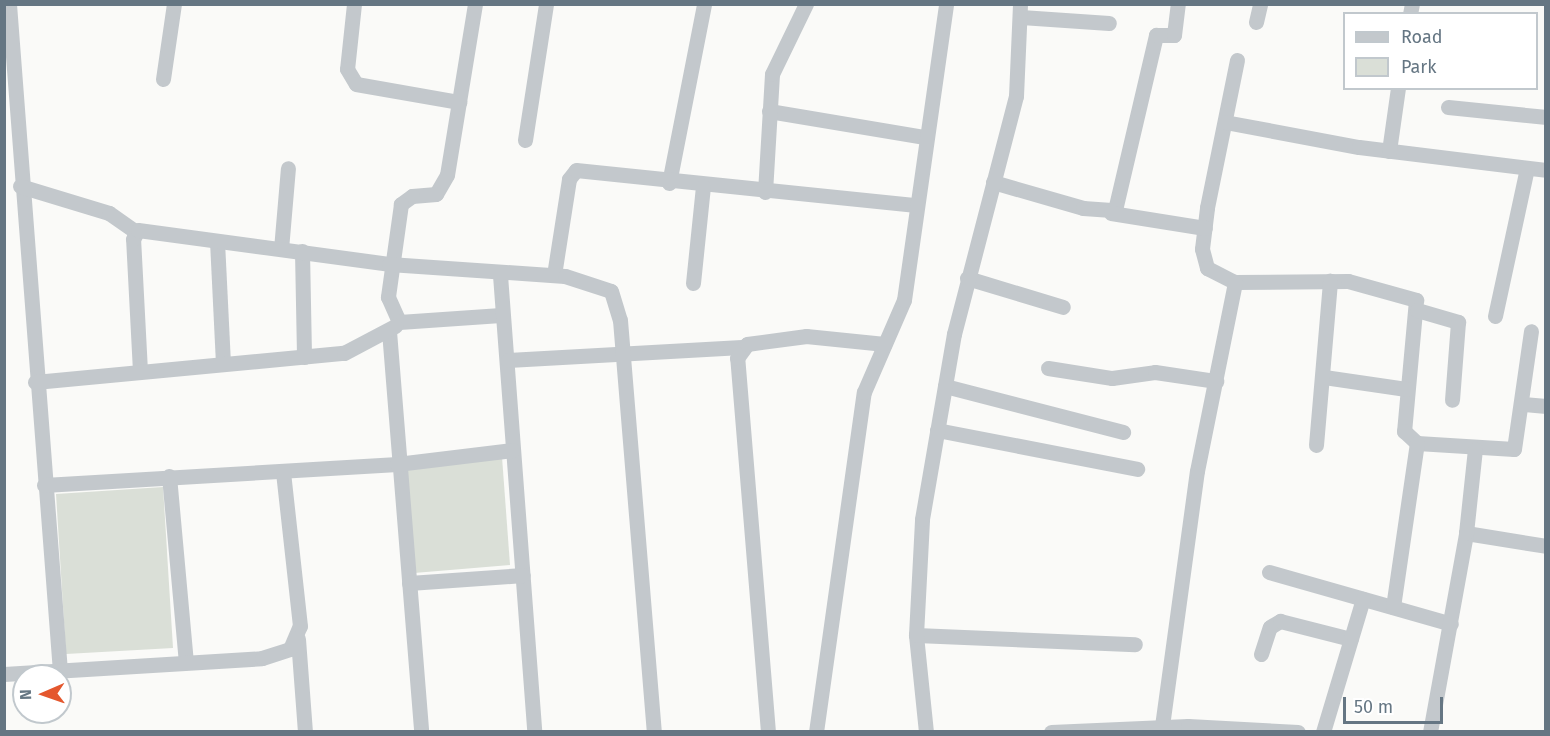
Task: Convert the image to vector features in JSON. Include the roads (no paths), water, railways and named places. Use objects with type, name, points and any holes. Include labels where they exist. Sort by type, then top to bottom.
[{"type":"street","points":[[9,4],[20,186],[59,664]]},
{"type":"street","points":[[163,79],[174,4]]},
{"type":"street","points":[[354,4],[347,69],[357,84],[459,102]]},
{"type":"street","points":[[421,732],[398,464],[394,326],[388,297],[389,264],[405,198],[436,194],[444,184],[475,4]]},
{"type":"street","points":[[525,140],[546,4]]},
{"type":"street","points":[[669,183],[704,4]]},
{"type":"street","points":[[765,192],[769,111],[775,62],[806,4]]},
{"type":"street","points":[[816,732],[864,392],[904,300],[925,137],[946,4]]},
{"type":"street","points":[[1111,213],[1120,197],[1156,35],[1174,35],[1178,4]]},
{"type":"street","points":[[1256,22],[1260,4]]},
{"type":"street","points":[[926,732],[916,635],[919,546],[937,430],[967,278],[1017,86],[1020,11],[1109,23]]},
{"type":"street","points":[[1237,60],[1205,228],[1207,268],[1235,282],[1330,281],[1406,294],[1416,300],[1417,310],[1406,389],[1404,431],[1417,443],[1475,449],[1514,449],[1523,404],[1531,331]]},
{"type":"street","points":[[1389,151],[1398,90]]},
{"type":"street","points":[[1448,107],[1545,117]]},
{"type":"street","points":[[769,111],[925,137]]},
{"type":"street","points":[[1225,122],[1389,151],[1545,170]]},
{"type":"street","points":[[281,249],[288,168]]},
{"type":"street","points":[[1495,316],[1527,168]]},
{"type":"street","points":[[554,275],[571,174],[589,169],[703,187],[916,206]]},
{"type":"street","points":[[993,182],[1111,213],[1205,228]]},
{"type":"street","points":[[20,186],[109,213],[135,231],[389,264],[500,275],[554,275],[583,278],[611,291],[618,302],[654,732]]},
{"type":"street","points":[[693,283],[703,187]]},
{"type":"street","points":[[135,231],[140,371]]},
{"type":"street","points":[[217,241],[223,363]]},
{"type":"street","points":[[302,251],[304,357]]},
{"type":"street","points":[[500,275],[501,315],[508,360],[512,450],[534,732]]},
{"type":"street","points":[[967,278],[1063,307]]},
{"type":"street","points":[[1316,445],[1324,376],[1330,281]]},
{"type":"street","points":[[1162,726],[1190,515],[1235,282]]},
{"type":"street","points":[[1417,310],[1458,322],[1452,400]]},
{"type":"street","points":[[35,382],[304,357],[361,349],[394,326],[501,315]]},
{"type":"street","points":[[508,360],[742,347],[826,335],[885,344]]},
{"type":"street","points":[[742,347],[737,366],[768,732]]},
{"type":"street","points":[[1048,368],[1120,379],[1155,372],[1216,381]]},
{"type":"street","points":[[1324,376],[1406,389]]},
{"type":"street","points":[[945,386],[1123,432]]},
{"type":"street","points":[[1523,404],[1545,406]]},
{"type":"street","points":[[937,430],[1137,469]]},
{"type":"street","points":[[1393,607],[1417,443]]},
{"type":"street","points":[[1431,732],[1466,533],[1475,449]]},
{"type":"street","points":[[44,485],[398,464],[512,450]]},
{"type":"street","points":[[283,472],[299,605],[298,639],[305,732]]},
{"type":"street","points":[[169,476],[186,662]]},
{"type":"street","points":[[1466,533],[1545,546]]},
{"type":"street","points":[[1269,573],[1451,624]]},
{"type":"street","points":[[409,584],[523,575]]},
{"type":"street","points":[[1323,732],[1363,599]]},
{"type":"street","points":[[1261,654],[1270,627],[1280,621],[1351,639]]},
{"type":"street","points":[[916,635],[1135,644]]},
{"type":"street","points":[[72,670],[279,655],[298,639]]},
{"type":"street","points":[[1051,732],[1162,726],[1298,732]]}]
